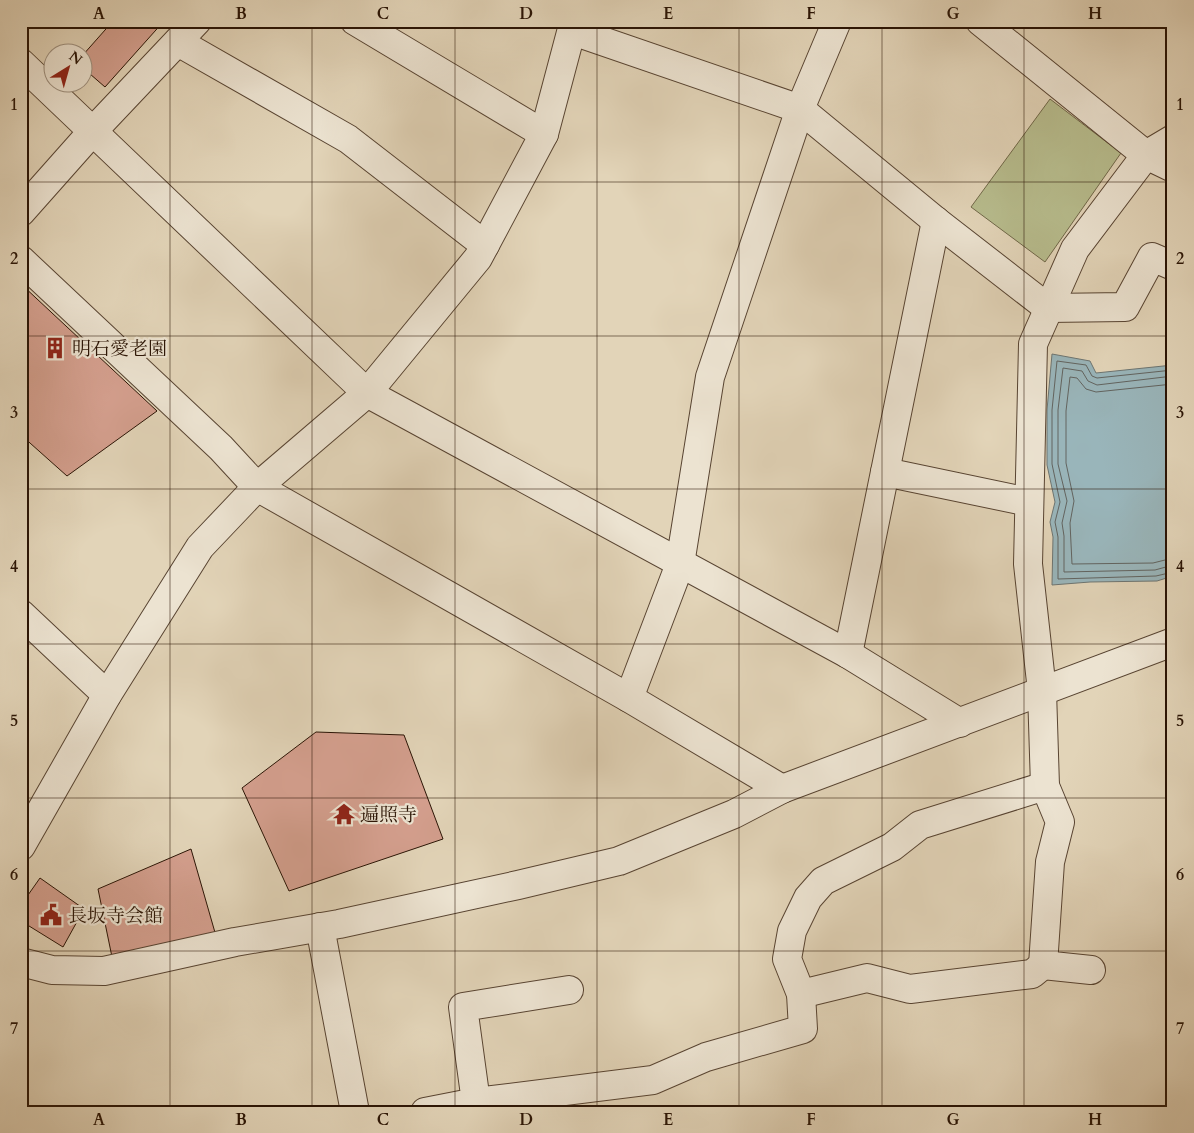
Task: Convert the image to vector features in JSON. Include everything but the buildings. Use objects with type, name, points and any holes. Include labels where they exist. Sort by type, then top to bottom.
[{"type":"street","points":[[21,212],[92,132],[197,21]]},
{"type":"street","points":[[355,21],[544,134]]},
{"type":"street","points":[[628,698],[680,564],[710,377],[800,109],[837,21]]},
{"type":"street","points":[[980,21],[1146,155],[1173,168]]},
{"type":"street","points":[[23,840],[108,696],[200,547],[257,487],[367,392],[478,258],[544,134],[574,26],[800,109],[936,221],[1048,308],[1125,307],[1152,257],[1173,266]]},
{"type":"street","points":[[178,42],[348,139],[485,245]]},
{"type":"street","points":[[21,64],[367,392],[848,654],[960,723]]},
{"type":"street","points":[[1043,965],[1050,862],[1060,822],[1045,786],[1042,691],[1028,564],[1033,344],[1075,249],[1146,155],[1173,139]]},
{"type":"street","points":[[848,654],[936,221]]},
{"type":"street","points":[[21,260],[221,448],[257,487],[628,698],[782,789]]},
{"type":"street","points":[[885,472],[1029,502]]},
{"type":"street","points":[[21,614],[108,696]]},
{"type":"street","points":[[21,962],[52,970],[104,971],[235,942],[349,922],[619,861],[734,814],[782,789],[1173,642]]},
{"type":"street","points":[[425,1112],[476,1102],[653,1080],[706,1057],[803,1029],[801,994],[788,959],[792,932],[808,898],[822,881],[892,847],[920,825],[1045,786]]},
{"type":"street","points":[[320,927],[355,1112]]},
{"type":"street","points":[[801,994],[867,978],[910,989],[1032,974],[1043,965],[1091,970]]},
{"type":"street","points":[[476,1102],[463,1007],[568,990]]},
{"type":"green space","points":[[1050,99],[1121,153],[1045,262],[971,207]]},
{"type":"water","points":[[1052,354],[1090,361],[1096,373],[1173,365],[1173,576],[1157,581],[1090,582],[1052,585],[1053,537],[1050,522],[1055,502],[1047,465],[1047,410]]},
{"type":"place","name":"明石愛老園","points":[[55,348]]},
{"type":"place","name":"遍照寺","points":[[344,814]]},
{"type":"place","name":"長坂寺会館","points":[[51,915]]}]
